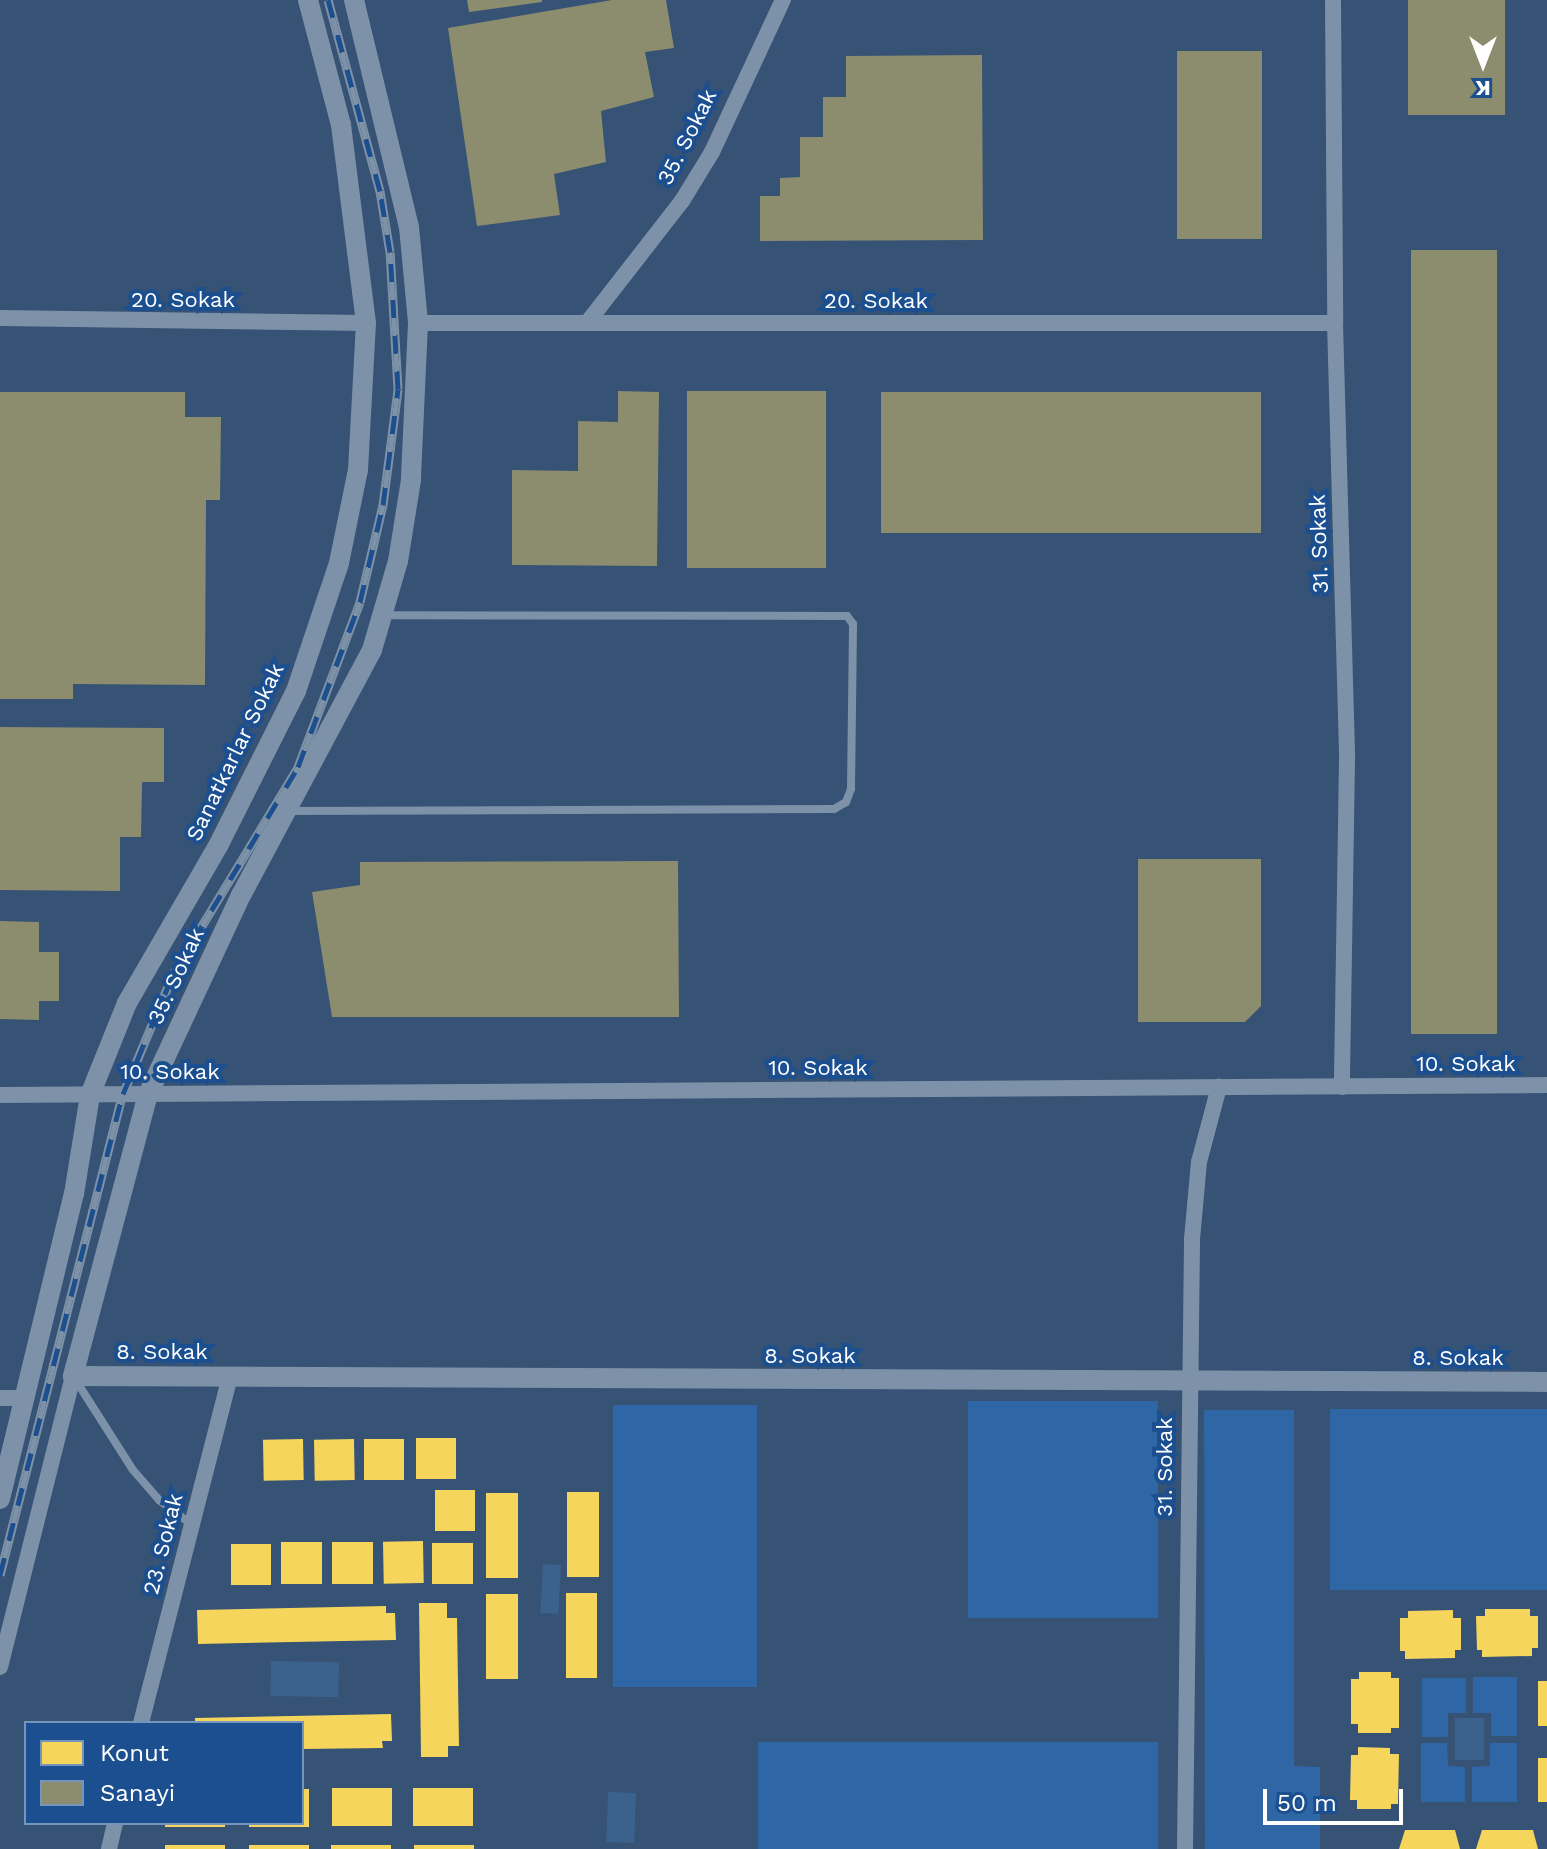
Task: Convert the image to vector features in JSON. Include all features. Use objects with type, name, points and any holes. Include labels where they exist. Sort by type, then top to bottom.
[{"type":"street","name":"Sanatkarlar Sokak","points":[[0,1499],[74,1194],[90,1095],[127,1003],[219,844],[296,691],[339,563],[358,470],[366,323],[341,125],[308,0]]},
{"type":"street","name":"35. Sokak","points":[[0,1667],[148,1094],[286,811],[372,650],[411,480],[418,323],[409,227],[354,0]]},
{"type":"street","name":"35. Sokak","points":[[587,323],[682,201],[712,152],[783,0]]},
{"type":"street","name":"31. Sokak","points":[[1333,0],[1335,323],[1347,760],[1342,1087]]},
{"type":"street","name":"20. Sokak","points":[[0,318],[366,323]]},
{"type":"street","name":"20. Sokak","points":[[418,323],[1335,323]]},
{"type":"street","name":"10. Sokak","points":[[0,1095],[1547,1085]]},
{"type":"street","name":"31. Sokak","points":[[1185,1849],[1188,1383],[1199,1162],[1219,1087]]},
{"type":"street","name":"8. Sokak","points":[[73,1376],[1188,1383],[1547,1382]]},
{"type":"street","name":"23. Sokak","points":[[142,1721],[230,1377]]},
{"type":"street","points":[[0,1398],[25,1398]]},
{"type":"street","points":[[109,1849],[115,1825]]},
{"type":"lane","points":[[286,811],[834,809],[846,802],[851,789],[853,624],[847,616],[382,615]]},
{"type":"lane","points":[[73,1376],[133,1470],[159,1500],[191,1524]]},
{"type":"shaded area","points":[[968,1401],[1158,1401],[1158,1618],[968,1618]]},
{"type":"shaded area","points":[[613,1405],[757,1405],[757,1687],[613,1687]]},
{"type":"shaded area","points":[[1330,1409],[1547,1409],[1547,1590],[1330,1590]]},
{"type":"shaded area","points":[[1204,1410],[1294,1410],[1294,1766],[1320,1767],[1320,1849],[1205,1849]]},
{"type":"shaded area","points":[[543,1564],[561,1565],[558,1614],[540,1613]]},
{"type":"shaded area","points":[[271,1661],[339,1662],[338,1697],[270,1696]]},
{"type":"shaded area","points":[[1473,1677],[1517,1677],[1517,1736],[1491,1736],[1491,1713],[1473,1713]]},
{"type":"shaded area","points":[[1422,1678],[1466,1678],[1466,1713],[1448,1713],[1448,1737],[1422,1737]]},
{"type":"shaded area","points":[[1455,1718],[1484,1718],[1484,1760],[1455,1760]]},
{"type":"shaded area","points":[[758,1742],[1158,1742],[1158,1849],[758,1849]]},
{"type":"shaded area","points":[[1421,1743],[1447,1743],[1448,1766],[1465,1767],[1465,1802],[1421,1802]]},
{"type":"shaded area","points":[[1490,1743],[1517,1743],[1517,1802],[1472,1802],[1472,1767],[1490,1766]]},
{"type":"shaded area","points":[[608,1792],[636,1793],[634,1843],[606,1842]]},
{"type":"building: Konut","points":[[416,1438],[456,1438],[456,1479],[416,1479]]},
{"type":"building: Konut","points":[[303,1439],[304,1480],[264,1481],[263,1440]]},
{"type":"building: Konut","points":[[354,1439],[355,1480],[315,1481],[314,1440]]},
{"type":"building: Konut","points":[[364,1439],[404,1439],[404,1480],[364,1480]]},
{"type":"building: Konut","points":[[435,1490],[475,1490],[475,1531],[435,1531]]},
{"type":"building: Konut","points":[[567,1492],[599,1492],[599,1577],[567,1577]]},
{"type":"building: Konut","points":[[486,1493],[518,1493],[518,1578],[486,1578]]},
{"type":"building: Konut","points":[[423,1541],[424,1583],[384,1584],[383,1542]]},
{"type":"building: Konut","points":[[281,1542],[322,1542],[322,1584],[281,1584]]},
{"type":"building: Konut","points":[[332,1542],[373,1542],[373,1584],[332,1584]]},
{"type":"building: Konut","points":[[432,1543],[473,1543],[473,1584],[432,1584]]},
{"type":"building: Konut","points":[[231,1544],[271,1544],[271,1585],[231,1585]]},
{"type":"building: Konut","points":[[566,1593],[597,1593],[597,1678],[566,1678]]},
{"type":"building: Konut","points":[[486,1594],[518,1594],[518,1679],[486,1679]]},
{"type":"building: Konut","points":[[419,1603],[447,1603],[447,1618],[457,1618],[459,1746],[448,1746],[448,1757],[421,1757]]},
{"type":"building: Konut","points":[[386,1606],[386,1613],[395,1613],[396,1640],[198,1644],[197,1610]]},
{"type":"building: Konut","points":[[1485,1609],[1530,1609],[1530,1616],[1538,1616],[1538,1648],[1532,1648],[1532,1656],[1482,1657],[1482,1650],[1477,1650],[1476,1616],[1485,1616]]},
{"type":"building: Konut","points":[[1453,1610],[1453,1618],[1461,1618],[1461,1650],[1455,1650],[1455,1658],[1405,1659],[1405,1651],[1400,1651],[1400,1618],[1408,1618],[1408,1611]]},
{"type":"building: Konut","points":[[1359,1672],[1391,1672],[1391,1678],[1399,1678],[1399,1728],[1391,1728],[1391,1733],[1358,1733],[1358,1724],[1351,1724],[1351,1679],[1359,1679]]},
{"type":"building: Konut","points":[[1538,1681],[1547,1681],[1547,1726],[1538,1726]]},
{"type":"building: Konut","points":[[391,1714],[392,1741],[382,1741],[383,1748],[304,1749],[304,1721],[195,1721],[195,1718]]},
{"type":"building: Konut","points":[[1358,1747],[1390,1748],[1390,1754],[1399,1754],[1398,1804],[1391,1804],[1391,1809],[1357,1809],[1357,1800],[1350,1800],[1351,1755],[1358,1755]]},
{"type":"building: Konut","points":[[1538,1758],[1547,1758],[1547,1802],[1538,1802]]},
{"type":"building: Konut","points":[[332,1788],[392,1788],[392,1826],[332,1826]]},
{"type":"building: Konut","points":[[413,1788],[473,1788],[473,1826],[413,1826]]},
{"type":"building: Konut","points":[[304,1789],[309,1789],[309,1827],[249,1827],[304,1825]]},
{"type":"building: Konut","points":[[165,1825],[225,1825],[225,1827]]},
{"type":"building: Konut","points":[[1405,1830],[1455,1830],[1460,1849],[1399,1849]]},
{"type":"building: Konut","points":[[1482,1830],[1533,1830],[1538,1849],[1476,1849]]},
{"type":"building: Konut","points":[[165,1845],[225,1845],[225,1849],[165,1849]]},
{"type":"building: Konut","points":[[249,1845],[309,1845],[309,1849],[249,1849]]},
{"type":"building: Konut","points":[[331,1845],[391,1845],[391,1849],[331,1849]]},
{"type":"building: Konut","points":[[414,1845],[474,1845],[474,1849],[414,1849]]},
{"type":"building: Sanayi","points":[[467,0],[542,0],[542,2],[469,12]]},
{"type":"building: Sanayi","points":[[612,0],[666,0],[674,48],[645,52],[654,97],[601,111],[606,162],[554,174],[560,215],[477,226],[448,28]]},
{"type":"building: Sanayi","points":[[1408,0],[1505,0],[1505,115],[1408,115]]},
{"type":"building: Sanayi","points":[[1177,51],[1262,51],[1262,239],[1177,239]]},
{"type":"building: Sanayi","points":[[982,55],[983,240],[760,241],[760,196],[780,196],[780,178],[800,177],[800,137],[823,137],[823,97],[846,97],[846,56]]},
{"type":"building: Sanayi","points":[[1411,250],[1497,250],[1497,1034],[1411,1034]]},
{"type":"building: Sanayi","points":[[618,391],[659,392],[657,566],[512,565],[512,470],[578,471],[578,421],[618,422]]},
{"type":"building: Sanayi","points":[[687,391],[826,391],[826,568],[687,568]]},
{"type":"building: Sanayi","points":[[0,392],[185,392],[185,417],[221,417],[220,500],[206,500],[205,685],[73,684],[73,699],[0,699]]},
{"type":"building: Sanayi","points":[[881,392],[1261,392],[1261,533],[881,533]]},
{"type":"building: Sanayi","points":[[0,727],[164,728],[164,782],[142,782],[141,837],[120,837],[120,891],[0,890]]},
{"type":"building: Sanayi","points":[[1138,859],[1261,859],[1261,1006],[1245,1022],[1138,1022]]},
{"type":"building: Sanayi","points":[[678,861],[679,1017],[332,1017],[312,892],[360,885],[360,862]]},
{"type":"building: Sanayi","points":[[0,921],[39,922],[39,952],[59,952],[59,1001],[39,1001],[39,1020],[0,1019]]},
{"type":"railway","points":[[0,1575],[123,1094],[174,972],[298,767],[360,602],[383,505],[398,389],[390,252],[380,191],[328,0]]}]
